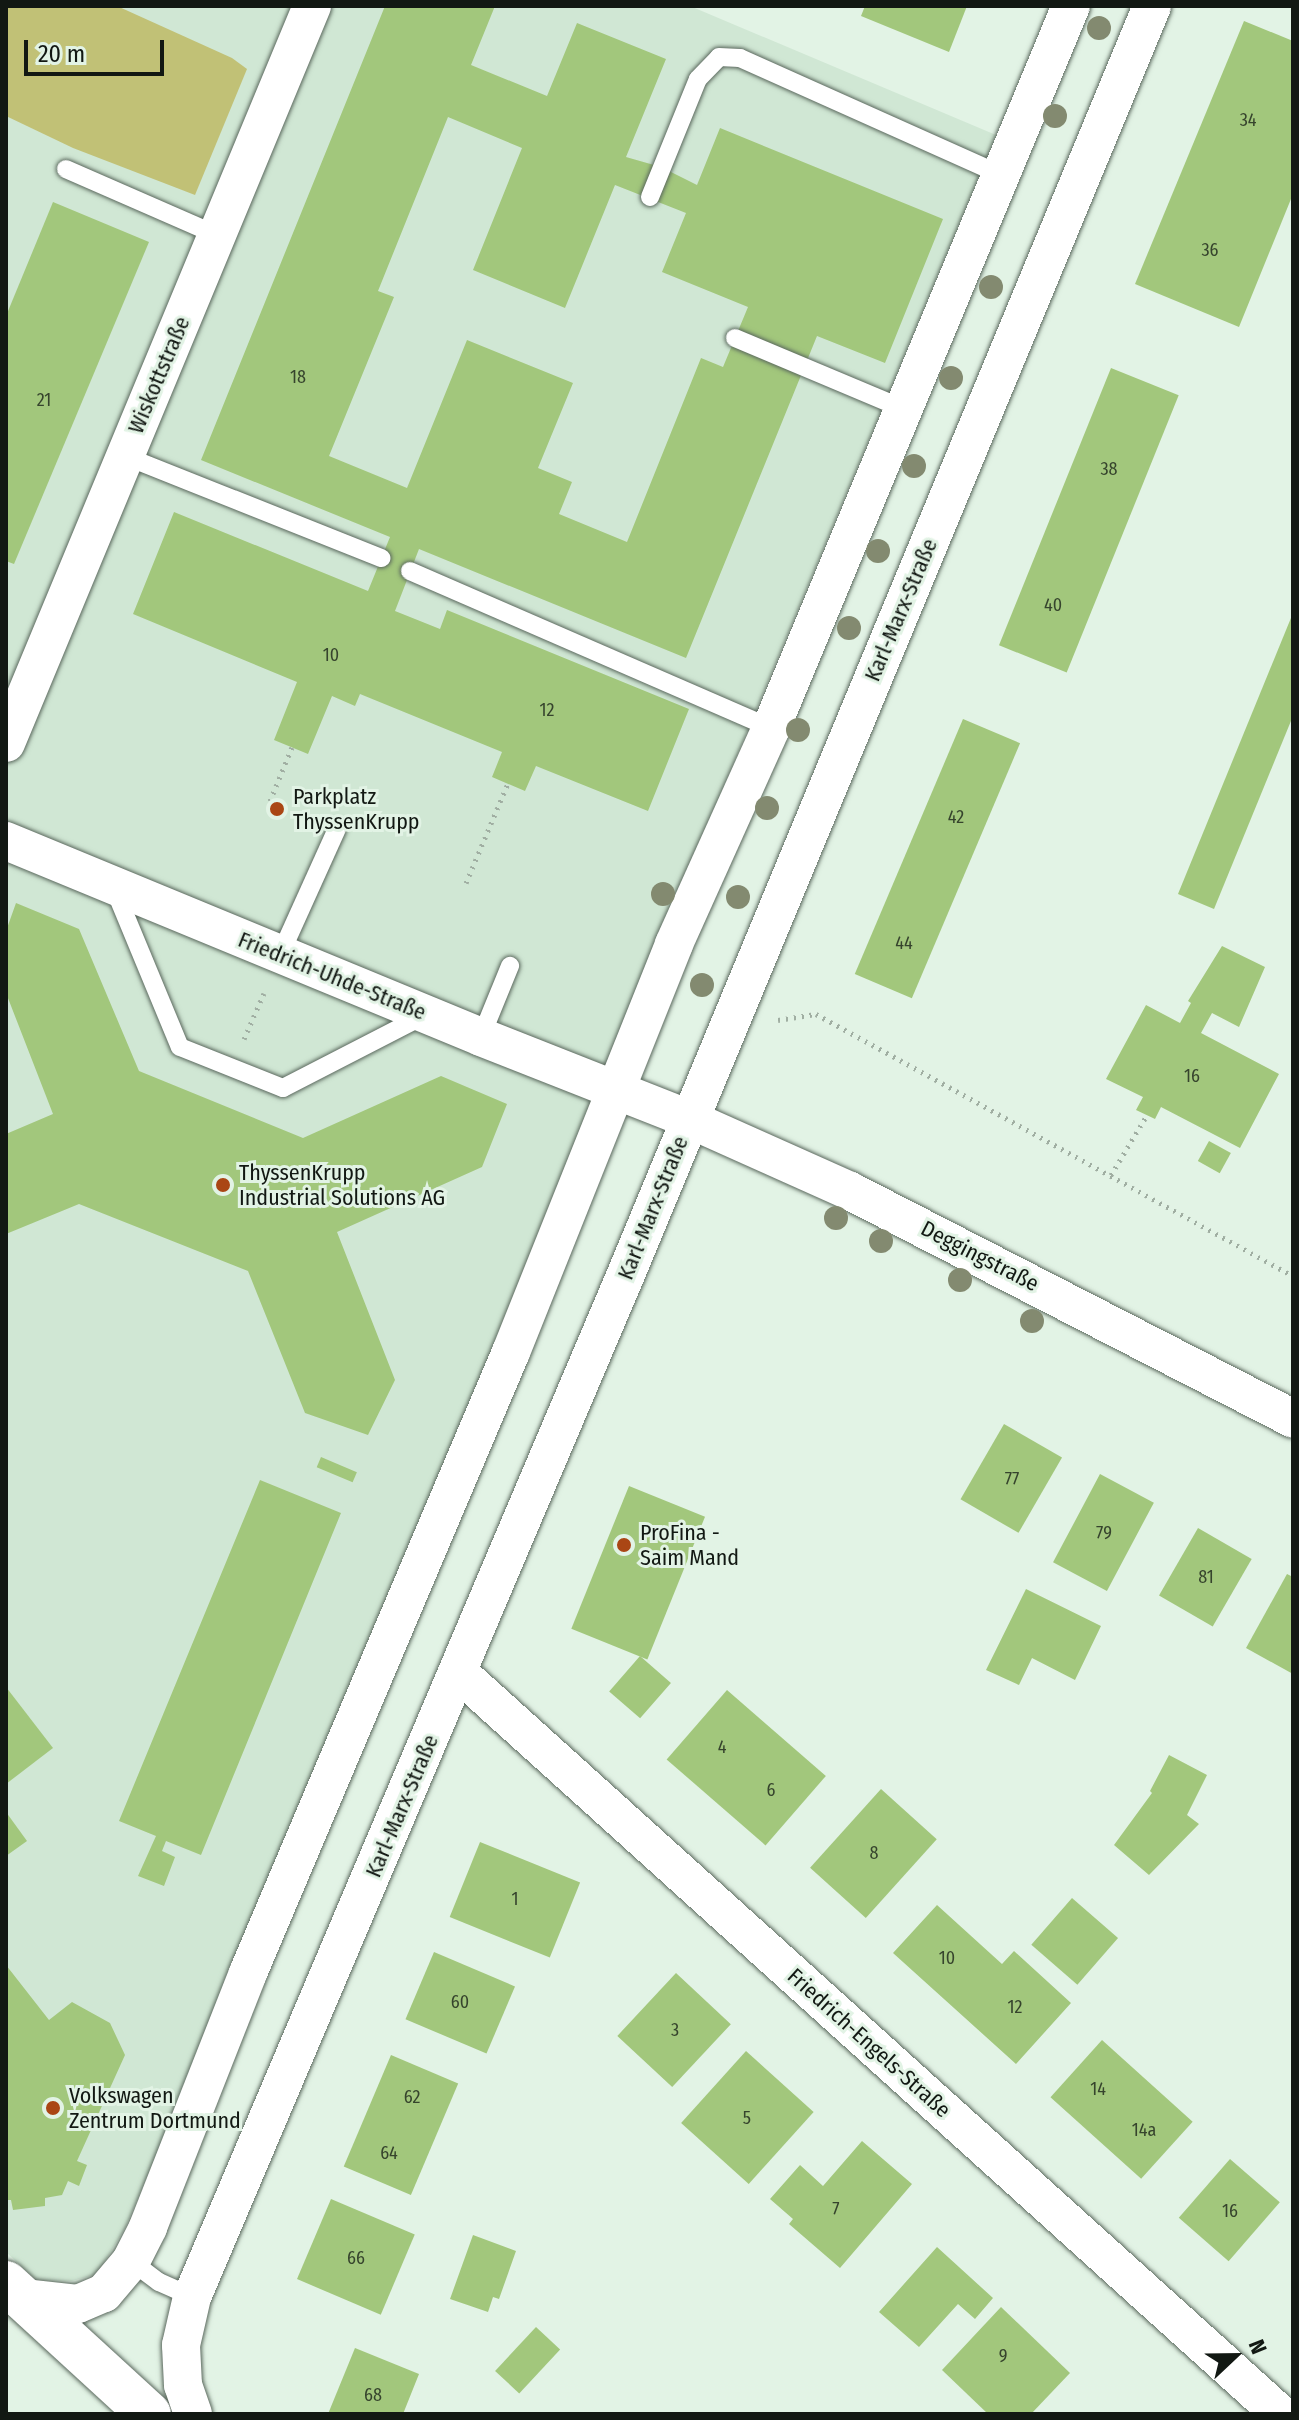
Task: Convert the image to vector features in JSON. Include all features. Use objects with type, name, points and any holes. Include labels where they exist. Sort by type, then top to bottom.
[{"type":"main road","points":[[14,2291],[149,2414]]},
{"type":"street","name":"Wiskottstraße","points":[[6,743],[312,6]]},
{"type":"street","points":[[14,2291],[78,2304],[104,2293],[131,2261],[248,1973],[511,1352],[674,944],[771,728],[1071,6]]},
{"type":"street","name":"Karl-Marx-Straße","points":[[193,2414],[183,2385],[181,2345],[192,2297],[458,1672],[674,1113],[726,1028],[1152,6]]},
{"type":"street","name":"Friedrich-Uhde-Straße","points":[[6,841],[426,1015],[674,1113]]},
{"type":"street","name":"Deggingstraße","points":[[674,1113],[941,1236],[1293,1419]]},
{"type":"street","name":"Friedrich-Engels-Straße","points":[[458,1672],[1280,2414]]},
{"type":"lane","points":[[650,197],[698,79],[719,57],[740,58],[1002,175]]},
{"type":"lane","points":[[66,169],[217,235]]},
{"type":"lane","points":[[735,338],[904,409]]},
{"type":"lane","points":[[125,456],[381,558]]},
{"type":"lane","points":[[410,571],[771,728]]},
{"type":"lane","points":[[280,955],[337,829]]},
{"type":"lane","points":[[113,886],[180,1047],[283,1088],[426,1015]]},
{"type":"lane","points":[[481,1037],[510,966]]},
{"type":"lane","points":[[131,2261],[159,2282],[192,2297]]},
{"type":"path","points":[[270,801],[292,747]]},
{"type":"path","points":[[466,883],[508,783]]},
{"type":"path","points":[[231,1068],[280,955]]},
{"type":"path","points":[[726,1028],[816,1014],[1293,1276]]},
{"type":"path","points":[[1111,1175],[1147,1115]]},
{"type":"shaded area","points":[[6,6],[690,6],[996,135],[600,1083],[381,1629],[125,2228],[97,2274],[72,2281],[36,2280],[6,2252]]},
{"type":"shaded area","points":[[6,6],[117,6],[232,58],[247,69],[195,195],[73,148],[6,116]]},
{"type":"building","points":[[385,6],[495,6],[471,65],[547,96],[577,23],[666,59],[626,157],[661,167],[697,185],[720,128],[943,219],[885,363],[817,336],[686,658],[419,549],[395,611],[440,629],[447,610],[689,709],[648,811],[536,766],[525,791],[492,777],[502,752],[360,694],[355,706],[332,696],[308,754],[274,740],[297,682],[133,614],[174,512],[368,591],[390,537],[201,460]],"holes":[[[448,117],[522,148],[473,270],[565,308],[615,185],[686,213],[662,272],[748,307],[723,367],[701,358],[627,542],[559,514],[572,482],[538,468],[573,383],[467,340],[407,488],[329,456],[394,297],[378,291]]]},
{"type":"building","points":[[865,6],[967,6],[949,52],[861,16]]},
{"type":"building","points":[[1244,21],[1293,41],[1293,194],[1239,327],[1135,284]]},
{"type":"building","points":[[53,202],[149,242],[14,564],[6,561],[6,316]]},
{"type":"building","points":[[1111,368],[1179,395],[1067,673],[999,645]]},
{"type":"building","points":[[1293,613],[1293,716],[1214,909],[1178,894]]},
{"type":"building","points":[[963,719],[1020,743],[912,998],[855,974]]},
{"type":"building","name":"ThyssenKrupp Industrial Solutions AG","points":[[16,903],[79,929],[139,1071],[303,1138],[441,1076],[507,1104],[482,1167],[337,1232],[395,1380],[368,1435],[305,1413],[248,1271],[79,1204],[6,1234],[6,1134],[53,1114],[6,993],[6,931]]},
{"type":"building","points":[[1222,946],[1265,967],[1239,1027],[1212,1013],[1201,1033],[1279,1074],[1240,1148],[1161,1107],[1155,1119],[1136,1110],[1143,1097],[1106,1079],[1146,1005],[1180,1023],[1191,1003],[1188,1001]]},
{"type":"building","points":[[1209,1141],[1231,1153],[1220,1173],[1198,1161]]},
{"type":"building","points":[[1004,1424],[1062,1457],[1019,1533],[960,1499]]},
{"type":"building","points":[[321,1457],[357,1472],[353,1482],[317,1467]]},
{"type":"building","points":[[1100,1474],[1154,1503],[1107,1591],[1053,1562]]},
{"type":"building","points":[[260,1480],[341,1513],[201,1855],[166,1841],[162,1851],[175,1857],[164,1886],[138,1876],[156,1836],[119,1821]]},
{"type":"building","points":[[629,1486],[705,1517],[647,1660],[571,1629]]},
{"type":"building","points":[[1198,1528],[1252,1559],[1213,1627],[1159,1596]]},
{"type":"building","points":[[1287,1574],[1293,1577],[1293,1674],[1246,1648]]},
{"type":"building","points":[[1026,1589],[1101,1626],[1075,1680],[1032,1658],[1019,1685],[986,1670]]},
{"type":"building","points":[[640,1656],[671,1683],[640,1718],[609,1691]]},
{"type":"building","points":[[6,1687],[53,1748],[6,1784]]},
{"type":"building","points":[[727,1690],[826,1776],[766,1845],[667,1759]]},
{"type":"building","points":[[1169,1755],[1207,1775],[1187,1815],[1199,1824],[1149,1875],[1114,1845],[1152,1793],[1150,1791]]},
{"type":"building","points":[[881,1789],[937,1839],[866,1918],[810,1868]]},
{"type":"building","points":[[6,1812],[27,1841],[6,1856]]},
{"type":"building","points":[[480,1842],[580,1882],[550,1958],[450,1917]]},
{"type":"building","points":[[1072,1898],[1118,1938],[1077,1985],[1031,1945]]},
{"type":"building","points":[[937,1905],[1002,1964],[1014,1951],[1071,2003],[1016,2064],[893,1953]]},
{"type":"building","points":[[434,1952],[515,1986],[486,2054],[405,2019]]},
{"type":"building","name":"Volkswagen Zentrum Dortmund","points":[[6,1965],[49,2020],[72,2002],[110,2023],[125,2055],[77,2161],[87,2165],[79,2186],[68,2181],[62,2195],[45,2198],[45,2206],[13,2210],[11,2200],[6,2200]]},
{"type":"building","points":[[676,1973],[731,2024],[672,2087],[617,2036]]},
{"type":"building","points":[[1102,2040],[1193,2122],[1141,2179],[1050,2097]]},
{"type":"building","points":[[746,2051],[814,2112],[749,2184],[681,2123]]},
{"type":"building","points":[[391,2055],[458,2084],[411,2195],[344,2166]]},
{"type":"building","points":[[862,2141],[912,2184],[840,2268],[789,2224],[793,2219],[770,2199],[800,2165],[823,2186]]},
{"type":"building","points":[[1230,2159],[1280,2202],[1229,2261],[1179,2218]]},
{"type":"building","points":[[331,2199],[415,2235],[381,2315],[297,2279]]},
{"type":"building","points":[[473,2235],[516,2251],[499,2299],[493,2297],[488,2312],[450,2299]]},
{"type":"building","points":[[937,2247],[993,2298],[975,2319],[958,2304],[919,2347],[879,2312]]},
{"type":"building","points":[[1001,2307],[1070,2373],[1031,2414],[988,2414],[942,2370]]},
{"type":"building","points":[[536,2327],[560,2350],[519,2393],[495,2371]]},
{"type":"building","points":[[355,2348],[419,2374],[403,2414],[328,2414]]},
{"type":"place","name":"Parkplatz ThyssenKrupp","points":[[277,809]]},
{"type":"place","name":"ThyssenKrupp Industrial Solutions AG","points":[[223,1185]]},
{"type":"place","name":"ProFina - Saim Mand","points":[[624,1545]]},
{"type":"place","name":"Volkswagen Zentrum Dortmund","points":[[53,2108]]}]
